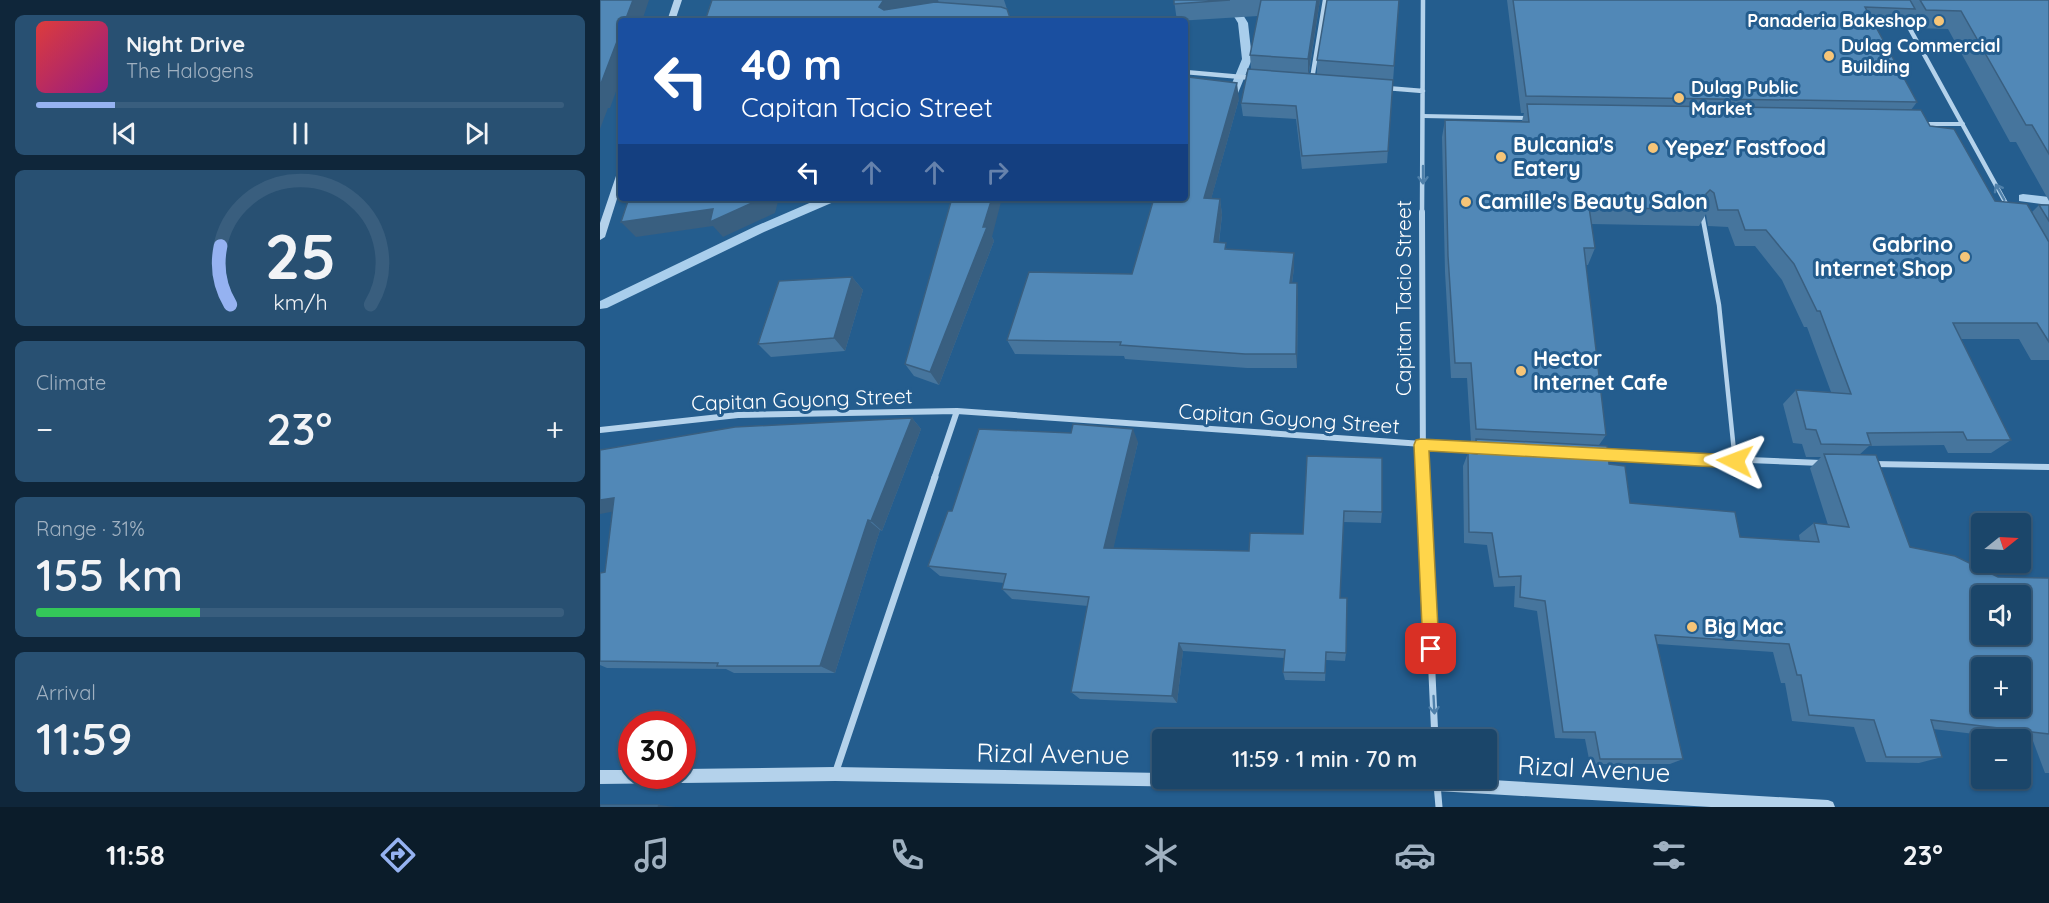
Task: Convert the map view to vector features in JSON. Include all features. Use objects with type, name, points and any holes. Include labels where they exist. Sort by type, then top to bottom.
[{"type":"street","points":[[672,18],[678,0]]},
{"type":"street","points":[[1312,82],[1325,0]]},
{"type":"street","name":"Capitan Tacio Street","points":[[1423,0],[1421,445],[1434,729]]},
{"type":"street","points":[[1899,10],[2014,218]]},
{"type":"street","points":[[996,17],[1001,18]]},
{"type":"street","points":[[1188,72],[1258,78]]},
{"type":"street","points":[[1300,81],[1323,83]]},
{"type":"street","points":[[1378,87],[1423,91]]},
{"type":"street","points":[[600,237],[618,182]]},
{"type":"street","points":[[835,774],[957,411]]},
{"type":"street","name":"Capitan Goyong Street","points":[[600,430],[738,415],[957,411],[1421,445],[1491,448]]},
{"type":"street","points":[[1596,454],[1828,463]]},
{"type":"street","points":[[1863,464],[2049,467]]},
{"type":"street","name":"Rizal Avenue","points":[[600,777],[835,774],[1152,778]]},
{"type":"street","name":"Rizal Avenue","points":[[1497,785],[1828,807]]},
{"type":"street","points":[[1438,789],[1439,807]]},
{"type":"lane","points":[[1423,116],[1531,118]]},
{"type":"lane","points":[[1915,124],[1963,124]]},
{"type":"lane","points":[[1701,211],[1719,305],[1735,461]]},
{"type":"building","points":[[600,0],[633,0],[626,18],[618,18],[618,39],[600,86]]},
{"type":"building","points":[[712,0],[890,0],[883,1],[879,7],[884,10],[935,2],[1001,7],[1007,9],[1010,18],[706,18]]},
{"type":"building","points":[[1174,0],[1230,0],[1174,4]]},
{"type":"building","points":[[1261,0],[1317,0],[1308,59],[1250,55]]},
{"type":"building","points":[[1327,0],[1399,0],[1394,66],[1317,60]]},
{"type":"building","points":[[1513,0],[1910,0],[1915,9],[1865,7],[1917,102],[1526,96]]},
{"type":"building","points":[[1920,0],[2049,0],[2049,154],[2032,125],[2026,125],[1961,11],[1926,10]]},
{"type":"building","points":[[1248,69],[1393,80],[1388,151],[1302,156],[1296,106],[1241,103]]},
{"type":"building","points":[[1188,77],[1237,83],[1204,198],[1220,199],[1214,242],[1226,243],[1225,249],[1294,253],[1290,283],[1297,283],[1296,354],[1245,354],[1120,345],[1121,342],[1007,340],[1029,272],[1132,274],[1153,201],[1188,201]]},
{"type":"building","points":[[1527,104],[1921,110],[1930,126],[1954,129],[1995,201],[2027,204],[2049,242],[2049,342],[2037,323],[1953,323],[2011,440],[1967,440],[1963,432],[1867,433],[1871,445],[1821,444],[1816,430],[1806,429],[1796,390],[1851,394],[1820,311],[1817,311],[1794,264],[1766,230],[1745,230],[1738,210],[1718,210],[1714,193],[1710,190],[1706,194],[1708,210],[1589,207],[1595,248],[1584,248],[1606,435],[1476,429],[1471,363],[1455,363],[1448,256],[1445,120],[1529,122]]},
{"type":"building","points":[[628,201],[756,201],[710,222],[713,209],[621,222]]},
{"type":"building","points":[[951,201],[991,201],[983,227],[987,227],[930,372],[905,364]]},
{"type":"building","points":[[2039,205],[2049,205],[2049,221]]},
{"type":"building","points":[[852,277],[834,338],[758,344],[779,281]]},
{"type":"building","points":[[912,418],[871,521],[868,520],[820,666],[717,666],[718,663],[600,661],[600,573],[605,572],[614,498],[600,500],[600,450],[735,427]]},
{"type":"building","points":[[1073,424],[1133,429],[1104,548],[1249,551],[1250,533],[1303,534],[1307,456],[1382,458],[1382,512],[1344,511],[1340,598],[1347,598],[1346,653],[1326,652],[1325,673],[1283,672],[1285,650],[1179,643],[1172,696],[1071,692],[1089,597],[1002,589],[1006,574],[928,566],[948,511],[952,511],[979,429],[1071,433]]},
{"type":"building","points":[[1476,439],[1607,446],[1609,464],[1625,466],[1630,503],[1735,512],[1740,537],[1819,542],[1814,523],[1849,527],[1824,454],[1876,455],[1910,547],[1955,556],[1971,564],[1971,573],[1990,573],[1998,577],[2049,578],[2049,734],[2031,732],[2031,729],[2007,729],[1931,720],[1942,757],[1886,757],[1874,720],[1809,715],[1801,675],[1797,675],[1789,644],[1655,635],[1683,759],[1600,759],[1595,732],[1563,732],[1545,601],[1520,597],[1521,576],[1499,577],[1492,533],[1469,532],[1468,453],[1477,454]]},
{"type":"building","points":[[600,805],[659,805],[658,807],[600,807]]},
{"type":"waterway","points":[[1229,0],[1243,23],[1247,59],[1231,98]]},
{"type":"waterway","points":[[2023,198],[2049,201]]},
{"type":"waterway","points":[[603,305],[760,229],[825,201]]},
{"type":"place","name":"Panaderia Bakeshop","points":[[1939,21]]},
{"type":"place","name":"Dulag Commercial Building","points":[[1829,56]]},
{"type":"place","name":"Dulag Public Market","points":[[1679,98]]},
{"type":"place","name":"Yepez' Fastfood","points":[[1653,148]]},
{"type":"place","name":"Bulcania's Eatery","points":[[1501,157]]},
{"type":"place","name":"Camille's Beauty Salon","points":[[1466,202]]},
{"type":"place","name":"Gabrino Internet Shop","points":[[1965,257]]},
{"type":"place","name":"Hector Internet Cafe","points":[[1521,371]]},
{"type":"place","name":"Big Mac","points":[[1692,627]]},
{"type":"route","points":[[1431,649],[1421,445],[1735,461]]}]
